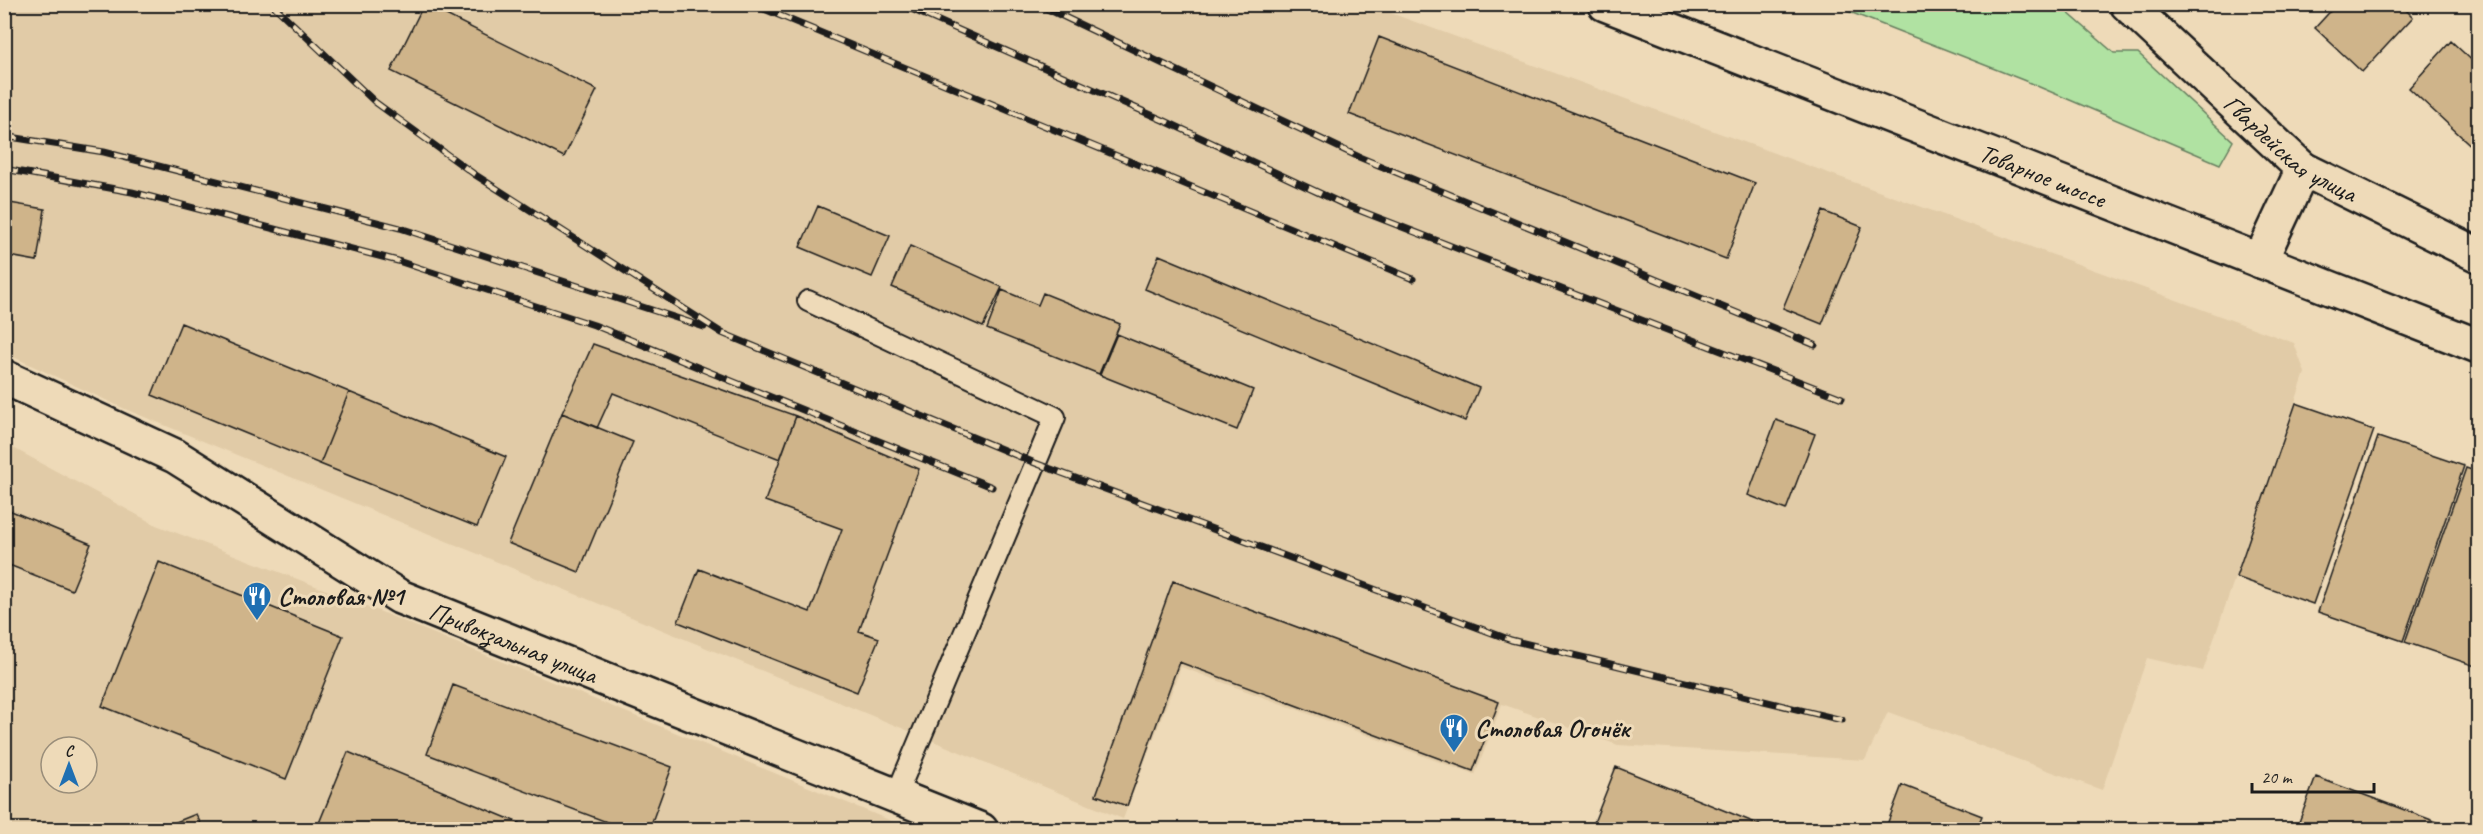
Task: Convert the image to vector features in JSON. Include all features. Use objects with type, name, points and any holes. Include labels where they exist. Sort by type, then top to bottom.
[{"type":"street","name":"Товарное шоссе","points":[[1605,4],[2478,346]]},
{"type":"street","name":"Гвардейская улица","points":[[2127,4],[2303,169],[2478,255]]},
{"type":"street","points":[[2260,261],[2279,215],[2303,169]]},
{"type":"street","name":"Привокзальная улица","points":[[4,377],[175,456],[399,597],[981,830]]},
{"type":"lane","points":[[808,301],[1055,417],[896,796]]},
{"type":"shaded area","points":[[1366,4],[2294,343],[2305,373],[2203,671],[2147,658],[2102,790],[1888,712],[1865,760],[1618,745],[1502,704],[1475,775],[1181,667],[1123,819],[125,409],[5,353],[5,5]]},
{"type":"shaded area","points":[[4,443],[156,525],[347,598],[911,829],[5,829]]},
{"type":"green space","points":[[1832,5],[2059,5],[2114,53],[2138,53],[2233,141],[2220,164],[2023,80]]},
{"type":"building","points":[[424,4],[597,90],[564,157],[391,71]]},
{"type":"building","points":[[2337,4],[2400,4],[2413,17],[2362,72],[2315,28]]},
{"type":"building","points":[[1379,37],[1755,183],[1726,259],[1349,114]]},
{"type":"building","points":[[2451,41],[2478,66],[2478,152],[2409,88]]},
{"type":"building","points":[[4,202],[45,209],[37,261],[4,255]]},
{"type":"building","points":[[818,206],[890,236],[872,277],[800,247]]},
{"type":"building","points":[[1823,211],[1862,227],[1822,324],[1783,308]]},
{"type":"building","points":[[910,246],[1002,287],[983,327],[892,287]]},
{"type":"building","points":[[1159,255],[1479,388],[1465,421],[1145,289]]},
{"type":"building","points":[[1002,290],[1038,305],[1043,293],[1120,324],[1099,374],[987,329]]},
{"type":"building","points":[[181,323],[349,392],[320,464],[152,395]]},
{"type":"building","points":[[1117,334],[1253,390],[1237,430],[1100,375]]},
{"type":"building","points":[[593,344],[796,416],[780,459],[613,393],[597,428],[562,413]]},
{"type":"building","points":[[349,392],[506,457],[477,527],[320,464]]},
{"type":"building","points":[[2296,403],[2374,430],[2313,604],[2236,577]]},
{"type":"building","points":[[562,413],[633,442],[579,572],[508,543]]},
{"type":"building","points":[[796,416],[919,469],[859,631],[879,638],[857,692],[678,622],[699,569],[810,612],[842,529],[765,501]]},
{"type":"building","points":[[1776,420],[1815,434],[1786,510],[1748,495]]},
{"type":"building","points":[[2378,437],[2464,466],[2403,641],[2318,612]]},
{"type":"building","points":[[2466,468],[2478,472],[2478,667],[2405,642]]},
{"type":"building","points":[[4,508],[91,544],[72,590],[4,563]]},
{"type":"building","points":[[159,562],[343,636],[286,779],[102,706]]},
{"type":"building","points":[[1173,581],[1499,702],[1473,771],[1179,662],[1127,806],[1096,795]]},
{"type":"building","points":[[453,685],[672,767],[649,830],[628,830],[427,754]]},
{"type":"building","points":[[348,752],[519,823],[516,830],[321,830],[317,828]]},
{"type":"building","points":[[1616,767],[1773,830],[1591,830]]},
{"type":"building","points":[[2316,777],[2453,828],[2452,830],[2296,830]]},
{"type":"building","points":[[1902,785],[1982,816],[1976,830],[1885,830]]},
{"type":"building","points":[[196,814],[204,830],[156,830]]},
{"type":"railway","points":[[272,4],[375,102],[474,174],[722,333],[1035,463],[1511,640],[1842,720]]},
{"type":"railway","points":[[752,4],[1413,279]]},
{"type":"railway","points":[[900,4],[1165,121],[1343,204],[1842,398]]},
{"type":"railway","points":[[1037,4],[1359,157],[1815,345]]},
{"type":"railway","points":[[4,136],[104,152],[400,228],[704,327]]},
{"type":"railway","points":[[4,169],[132,192],[398,261],[594,325],[992,487]]},
{"type":"place","name":"Столовая №1","points":[[257,622]]},
{"type":"place","name":"Столовая Огонёк","points":[[1454,754]]}]
